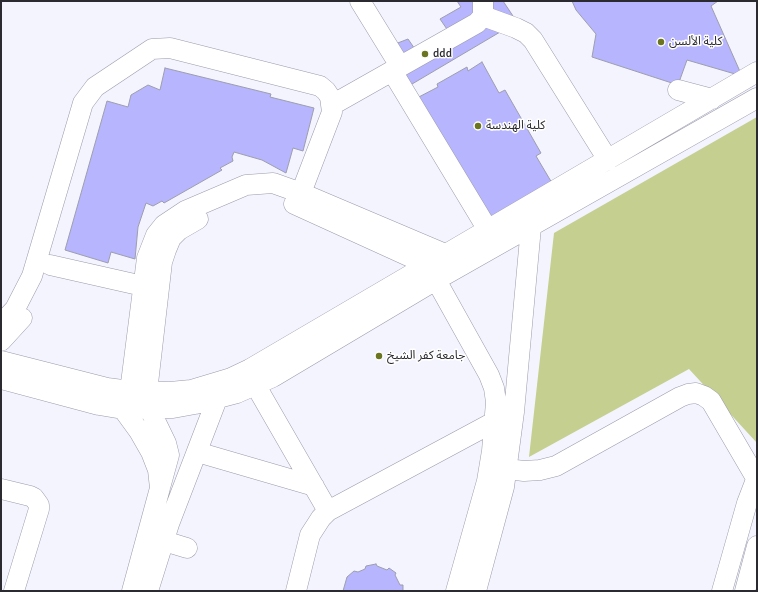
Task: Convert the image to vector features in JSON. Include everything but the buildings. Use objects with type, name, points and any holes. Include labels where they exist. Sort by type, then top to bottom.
[{"type":"lane","points":[[360,1],[396,69],[488,230]]},
{"type":"lane","points":[[332,104],[477,23],[483,9],[526,33],[533,40],[608,160]]},
{"type":"lane","points":[[1,324],[15,309],[32,276],[79,111],[88,95],[104,80],[152,48],[161,47],[320,86],[330,97],[332,112],[301,193]]},
{"type":"lane","points":[[1,361],[180,407],[217,399],[256,386],[432,273],[445,254],[757,72]]},
{"type":"lane","points":[[678,90],[712,99]]},
{"type":"lane","points":[[1,341],[22,318],[36,298],[50,265],[91,109],[88,95]]},
{"type":"lane","points":[[123,410],[142,398],[170,392],[191,390],[231,378],[250,369],[432,273],[531,227],[757,98]]},
{"type":"lane","points":[[132,591],[169,455],[166,442],[142,398],[143,286],[147,258],[156,235],[164,225],[174,217],[246,185],[273,183],[301,193],[445,254]]},
{"type":"lane","points":[[142,398],[162,262],[171,238],[189,223],[250,197],[263,195],[276,197],[432,273],[489,375],[494,388],[496,421],[487,481],[456,591]]},
{"type":"lane","points":[[476,591],[500,506],[507,469],[514,412],[531,227]]},
{"type":"lane","points":[[50,265],[143,286]]},
{"type":"lane","points":[[1,379],[123,410],[139,431],[151,452],[158,470],[160,488]]},
{"type":"lane","points":[[256,386],[328,511]]},
{"type":"lane","points":[[507,469],[524,471],[540,470],[556,466],[680,397],[696,393],[704,396],[711,401],[757,478],[722,591]]},
{"type":"lane","points":[[148,591],[164,541],[217,399]]},
{"type":"lane","points":[[296,591],[310,535],[321,518],[328,511],[514,412]]},
{"type":"lane","points":[[197,452],[314,486]]},
{"type":"lane","points":[[1,489],[30,496],[34,498],[39,505],[14,591]]},
{"type":"lane","points":[[164,541],[188,548]]},
{"type":"lane","points":[[745,591],[757,546]]},
{"type":"green space","points":[[757,117],[757,443],[689,369],[529,457],[554,233]]},
{"type":"place","name":"كلية الألسن","points":[[661,42]]},
{"type":"place","name":"ddd","points":[[425,54]]},
{"type":"place","name":"كلية الهندسة","points":[[478,126]]},
{"type":"place","name":"جامعة كفر الشيخ","points":[[379,356]]}]
